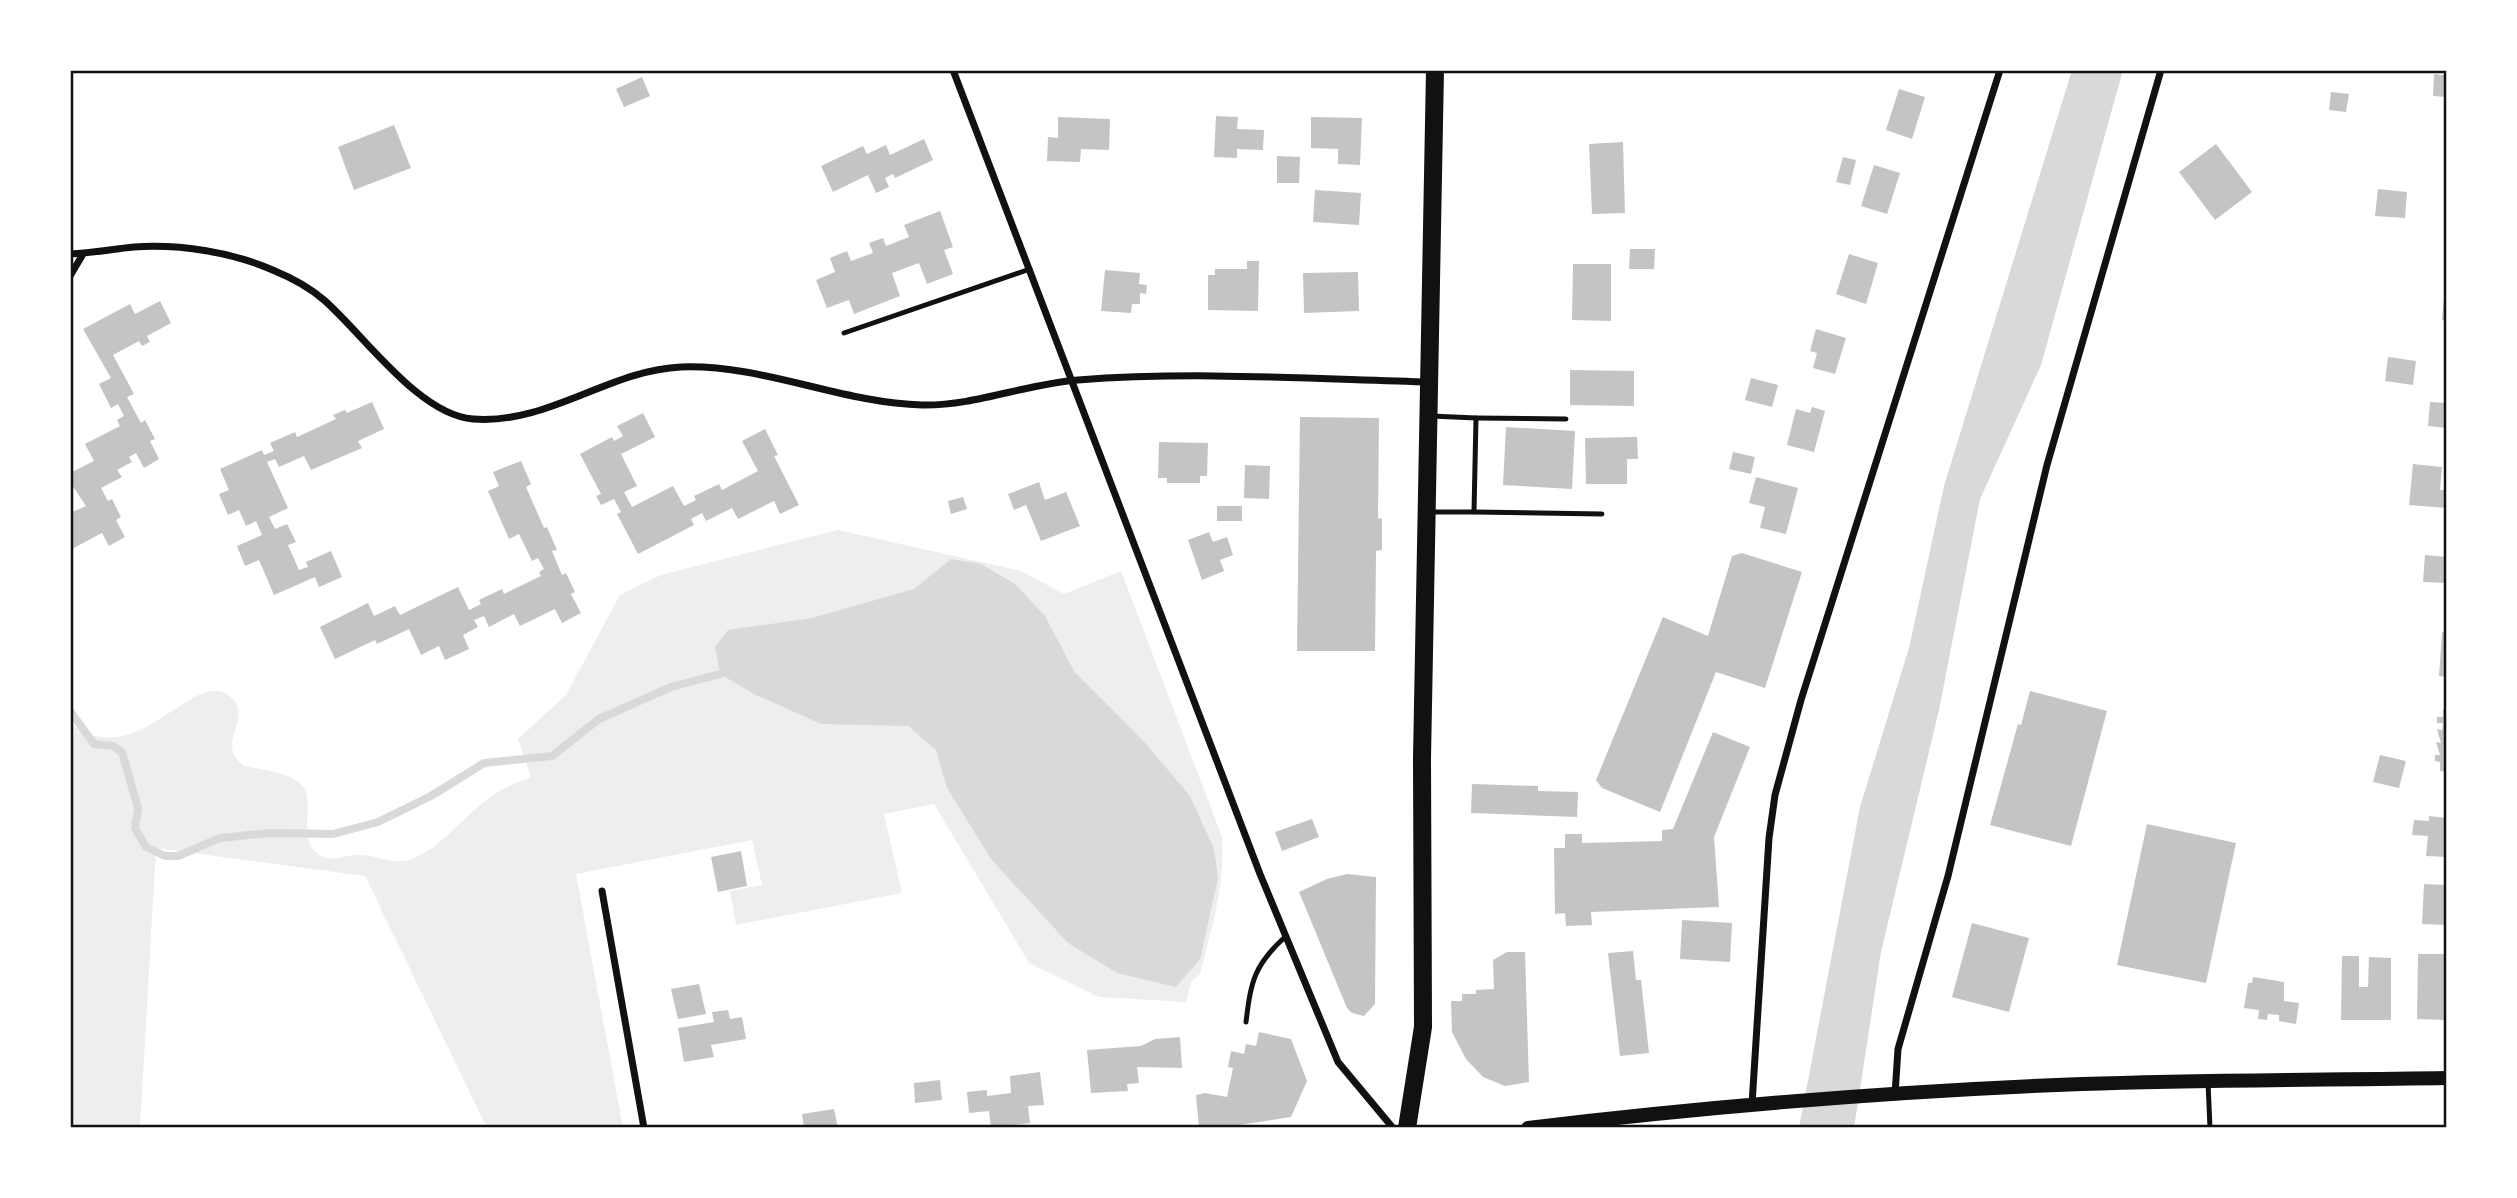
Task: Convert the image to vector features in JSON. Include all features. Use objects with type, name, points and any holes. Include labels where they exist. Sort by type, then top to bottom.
[{"type":"main road","points":[[1408,1128],[1423,1027],[1422,758],[1435,70]]},
{"type":"main road","points":[[1528,1128],[1752,1104],[1873,1095],[2083,1084],[2447,1078]]},
{"type":"street","points":[[953,70],[1286,936],[1338,1062],[1393,1128]]},
{"type":"street","points":[[1752,1104],[1766,880],[1775,795],[1805,686],[2000,70]]},
{"type":"street","points":[[1895,1094],[1898,1049],[1948,876],[2047,465],[2161,70]]},
{"type":"street","points":[[70,254],[133,247],[170,247],[220,254],[275,271],[322,298],[429,401],[452,415],[471,419],[515,417],[537,412],[629,379],[673,368],[736,370],[920,405],[973,401],[1073,380],[1132,376],[1430,382]]},
{"type":"street","points":[[70,276],[83,254]]},
{"type":"street","points":[[602,891],[644,1128]]},
{"type":"lane","points":[[845,333],[1030,269]]},
{"type":"lane","points":[[1430,416],[1566,419]]},
{"type":"lane","points":[[1474,512],[1476,418]]},
{"type":"lane","points":[[1428,512],[1602,514]]},
{"type":"lane","points":[[1247,1022],[1251,983],[1264,957],[1286,936]]},
{"type":"lane","points":[[2208,1082],[2210,1128]]},
{"type":"shaded area","points":[[2072,70],[2123,70],[2041,365],[1980,499],[1939,710],[1881,952],[1854,1128],[1799,1128],[1860,807],[1909,648],[1944,486]]},
{"type":"shaded area","points":[[838,530],[1021,571],[1064,594],[1121,571],[1222,837],[1222,873],[1217,906],[1200,974],[1191,982],[1186,1002],[1099,997],[1029,963],[934,804],[884,814],[902,893],[736,925],[730,891],[762,885],[752,840],[576,874],[623,1128],[487,1128],[365,876],[156,848],[140,1128],[70,1128],[70,723],[94,736],[117,737],[140,730],[197,696],[214,691],[228,695],[236,703],[239,712],[232,748],[235,757],[244,766],[293,778],[304,788],[308,805],[308,837],[317,853],[328,858],[360,855],[405,861],[434,847],[496,793],[531,777],[518,739],[566,695],[620,595],[661,575]]},
{"type":"shaded area","points":[[951,559],[981,564],[1015,584],[1045,616],[1074,671],[1146,744],[1190,796],[1214,849],[1218,878],[1200,959],[1176,987],[1117,973],[1068,943],[991,859],[947,788],[936,750],[908,726],[821,724],[754,694],[720,674],[715,647],[728,630],[812,618],[914,589]]},
{"type":"building","points":[[2445,70],[2447,97],[2433,96],[2434,74],[2444,75]]},
{"type":"building","points":[[642,77],[650,96],[624,107],[616,89]]},
{"type":"building","points":[[1899,89],[1925,97],[1912,139],[1886,130]]},
{"type":"building","points":[[2331,92],[2349,94],[2346,112],[2329,110]]},
{"type":"building","points":[[1216,116],[1238,117],[1237,129],[1264,130],[1263,150],[1237,149],[1237,158],[1214,157]]},
{"type":"building","points":[[1058,117],[1110,119],[1109,150],[1081,149],[1080,162],[1047,161],[1048,137],[1058,138]]},
{"type":"building","points":[[1311,117],[1362,118],[1360,165],[1338,164],[1338,149],[1311,148]]},
{"type":"building","points":[[394,125],[411,168],[354,190],[338,147]]},
{"type":"building","points":[[924,139],[933,160],[895,178],[893,174],[885,178],[889,187],[876,193],[868,175],[833,192],[821,166],[863,146],[867,154],[886,145],[890,155]]},
{"type":"building","points":[[1623,142],[1625,213],[1592,214],[1589,144]]},
{"type":"building","points":[[2216,144],[2252,192],[2215,220],[2179,172]]},
{"type":"building","points":[[1277,156],[1300,157],[1299,183],[1277,183]]},
{"type":"building","points":[[1843,157],[1856,160],[1850,185],[1836,182]]},
{"type":"building","points":[[1874,165],[1900,173],[1887,214],[1861,206]]},
{"type":"building","points":[[2378,189],[2407,192],[2405,218],[2375,216]]},
{"type":"building","points":[[1315,190],[1361,193],[1359,225],[1313,222]]},
{"type":"building","points":[[940,211],[953,247],[944,250],[953,274],[927,284],[919,263],[892,273],[900,296],[854,314],[849,300],[827,308],[816,280],[835,272],[830,258],[847,251],[851,261],[873,253],[869,243],[883,238],[886,246],[909,237],[904,225]]},
{"type":"building","points":[[1630,249],[1655,249],[1654,269],[1629,269]]},
{"type":"building","points":[[1849,254],[1878,263],[1866,304],[1836,294]]},
{"type":"building","points":[[1247,261],[1259,261],[1258,311],[1208,310],[1208,275],[1215,275],[1215,269],[1247,269]]},
{"type":"building","points":[[1573,264],[1611,264],[1611,321],[1572,320]]},
{"type":"building","points":[[1105,270],[1140,273],[1139,284],[1147,285],[1146,294],[1140,293],[1140,304],[1132,304],[1131,313],[1101,311]]},
{"type":"building","points":[[1358,272],[1359,311],[1304,313],[1303,273]]},
{"type":"building","points":[[2444,297],[2447,297],[2447,321],[2442,320]]},
{"type":"building","points":[[160,301],[171,323],[147,336],[150,342],[142,346],[139,341],[113,355],[134,394],[127,397],[141,423],[145,420],[155,439],[150,441],[159,459],[144,468],[136,453],[129,457],[132,462],[117,470],[122,477],[101,488],[108,501],[112,499],[121,517],[116,520],[125,537],[109,546],[102,533],[70,550],[70,513],[86,506],[70,482],[70,473],[94,461],[85,444],[120,426],[117,420],[124,416],[118,404],[111,408],[99,384],[111,378],[83,329],[130,304],[135,314]]},
{"type":"building","points":[[1816,329],[1846,338],[1835,374],[1813,368],[1817,353],[1810,351]]},
{"type":"building","points":[[2388,357],[2416,361],[2413,385],[2385,381]]},
{"type":"building","points":[[1570,370],[1634,371],[1634,406],[1570,405]]},
{"type":"building","points":[[1751,378],[1778,385],[1772,407],[1745,400]]},
{"type":"building","points":[[372,402],[384,429],[358,441],[362,448],[311,470],[304,456],[279,467],[275,459],[267,462],[288,508],[269,517],[275,529],[287,524],[296,542],[288,545],[299,570],[308,567],[306,562],[331,551],[342,577],[319,587],[315,577],[274,595],[259,560],[245,566],[237,546],[262,535],[256,521],[246,526],[239,510],[228,515],[219,494],[229,490],[220,469],[262,450],[264,455],[274,451],[270,443],[295,432],[297,437],[336,419],[333,415],[345,410],[347,413]]},
{"type":"building","points":[[2430,402],[2447,403],[2447,428],[2428,426]]},
{"type":"building","points":[[1812,407],[1825,411],[1814,452],[1787,445],[1796,409],[1810,413]]},
{"type":"building","points":[[643,413],[655,437],[621,454],[637,486],[624,492],[632,507],[673,486],[684,506],[696,500],[694,496],[719,484],[722,490],[758,471],[742,441],[765,429],[778,455],[774,456],[799,505],[780,514],[774,501],[738,519],[732,508],[706,521],[702,513],[691,519],[694,525],[638,554],[617,514],[621,512],[614,499],[601,505],[596,496],[601,494],[580,454],[612,437],[614,441],[623,436],[617,426]]},
{"type":"building","points":[[1300,417],[1379,418],[1378,518],[1382,519],[1382,550],[1376,551],[1375,651],[1297,651]]},
{"type":"building","points":[[1506,427],[1575,431],[1572,489],[1503,485]]},
{"type":"building","points":[[1637,437],[1638,459],[1627,459],[1627,484],[1586,484],[1585,438]]},
{"type":"building","points":[[1159,442],[1208,443],[1207,476],[1200,476],[1200,483],[1167,483],[1167,478],[1158,478]]},
{"type":"building","points":[[1733,452],[1755,457],[1751,474],[1729,469]]},
{"type":"building","points":[[521,461],[531,484],[526,487],[544,528],[547,527],[557,550],[552,551],[562,575],[566,573],[575,592],[571,594],[581,613],[562,623],[555,609],[520,626],[514,614],[489,627],[484,616],[474,620],[478,627],[463,635],[469,649],[445,660],[439,646],[421,655],[409,629],[377,644],[375,640],[335,659],[320,627],[368,603],[374,616],[395,606],[400,615],[458,587],[469,610],[481,604],[479,600],[502,589],[504,594],[541,576],[539,572],[544,569],[538,558],[532,561],[519,534],[509,539],[488,491],[499,486],[493,472]]},
{"type":"building","points":[[2413,464],[2442,467],[2440,490],[2447,490],[2447,508],[2409,505]]},
{"type":"building","points":[[1245,465],[1270,466],[1269,499],[1244,498]]},
{"type":"building","points":[[1756,477],[1798,488],[1786,534],[1760,528],[1765,507],[1749,503]]},
{"type":"building","points":[[1039,482],[1045,500],[1066,492],[1080,526],[1041,541],[1026,505],[1014,510],[1008,494]]},
{"type":"building","points":[[963,497],[967,509],[951,514],[948,501]]},
{"type":"building","points":[[1217,506],[1242,506],[1242,521],[1217,521]]},
{"type":"building","points":[[1209,532],[1213,542],[1227,537],[1233,555],[1220,560],[1224,571],[1202,580],[1188,540]]},
{"type":"building","points":[[1742,553],[1802,572],[1765,688],[1716,672],[1660,812],[1602,788],[1596,780],[1663,617],[1708,636],[1732,556]]},
{"type":"building","points":[[2425,555],[2447,557],[2447,583],[2423,582]]},
{"type":"building","points":[[2442,632],[2447,632],[2447,677],[2439,676]]},
{"type":"building","points":[[2030,691],[2107,711],[2071,846],[1990,825]]},
{"type":"building","points":[[2443,709],[2447,710],[2447,772],[2440,771],[2440,762],[2435,761],[2435,755],[2440,755],[2436,742],[2441,743],[2437,729],[2442,730],[2443,723],[2437,723],[2437,717],[2443,717]]},
{"type":"building","points":[[1713,732],[1750,747],[1714,837],[1719,907],[1591,912],[1592,925],[1566,926],[1565,913],[1555,914],[1554,848],[1565,848],[1565,834],[1582,834],[1582,843],[1662,841],[1662,830],[1673,829]]},
{"type":"building","points":[[2380,755],[2406,761],[2399,788],[2373,782]]},
{"type":"building","points":[[1472,784],[1538,786],[1538,791],[1578,792],[1577,817],[1471,813]]},
{"type":"building","points":[[2429,816],[2447,818],[2447,857],[2426,856],[2428,836],[2412,835],[2414,820],[2429,821]]},
{"type":"building","points":[[1312,819],[1319,837],[1282,851],[1275,832]]},
{"type":"building","points":[[2147,824],[2236,843],[2206,983],[2117,965]]},
{"type":"building","points":[[741,851],[747,886],[718,892],[711,857]]},
{"type":"building","points":[[1347,874],[1376,877],[1375,1004],[1364,1016],[1352,1013],[1347,1008],[1299,892],[1327,879]]},
{"type":"building","points":[[2424,884],[2447,885],[2447,925],[2422,924]]},
{"type":"building","points":[[1682,920],[1732,923],[1730,962],[1680,959]]},
{"type":"building","points":[[1972,923],[2029,938],[2009,1012],[1952,997]]},
{"type":"building","points":[[1633,951],[1636,980],[1641,980],[1649,1053],[1620,1056],[1608,953]]},
{"type":"building","points":[[1507,952],[1525,952],[1529,1082],[1505,1086],[1483,1077],[1466,1059],[1452,1032],[1451,1001],[1462,1001],[1462,994],[1476,994],[1476,990],[1494,989],[1493,960]]},
{"type":"building","points":[[2418,954],[2447,954],[2447,1020],[2417,1019]]},
{"type":"building","points":[[2342,956],[2359,956],[2359,987],[2368,987],[2369,957],[2391,958],[2391,1020],[2341,1020]]},
{"type":"building","points":[[2253,977],[2284,982],[2284,1001],[2299,1003],[2296,1024],[2279,1021],[2279,1015],[2268,1014],[2267,1020],[2258,1019],[2259,1010],[2244,1008],[2248,983],[2252,983]]},
{"type":"building","points":[[699,984],[706,1014],[678,1019],[671,989]]},
{"type":"building","points":[[728,1010],[730,1019],[742,1017],[746,1039],[711,1045],[714,1057],[684,1062],[678,1028],[714,1022],[712,1012]]},
{"type":"building","points":[[1259,1032],[1291,1039],[1307,1081],[1291,1117],[1220,1128],[1199,1128],[1196,1095],[1205,1093],[1227,1097],[1233,1068],[1228,1067],[1231,1051],[1244,1054],[1246,1044],[1256,1046]]},
{"type":"building","points":[[1180,1037],[1182,1068],[1137,1067],[1139,1083],[1127,1084],[1128,1091],[1091,1093],[1087,1050],[1141,1046],[1155,1039]]},
{"type":"building","points":[[1040,1072],[1044,1105],[1028,1106],[1030,1123],[991,1128],[989,1111],[969,1113],[967,1092],[987,1090],[987,1096],[1011,1093],[1010,1076]]},
{"type":"building","points":[[940,1080],[942,1100],[915,1103],[914,1083]]},
{"type":"building","points":[[834,1109],[838,1128],[804,1128],[802,1114]]},
{"type":"waterway","points":[[70,711],[94,744],[113,746],[122,752],[138,808],[135,828],[146,847],[165,856],[178,856],[220,838],[269,833],[333,834],[378,822],[431,796],[484,763],[552,756],[599,719],[671,687],[720,674]]}]
